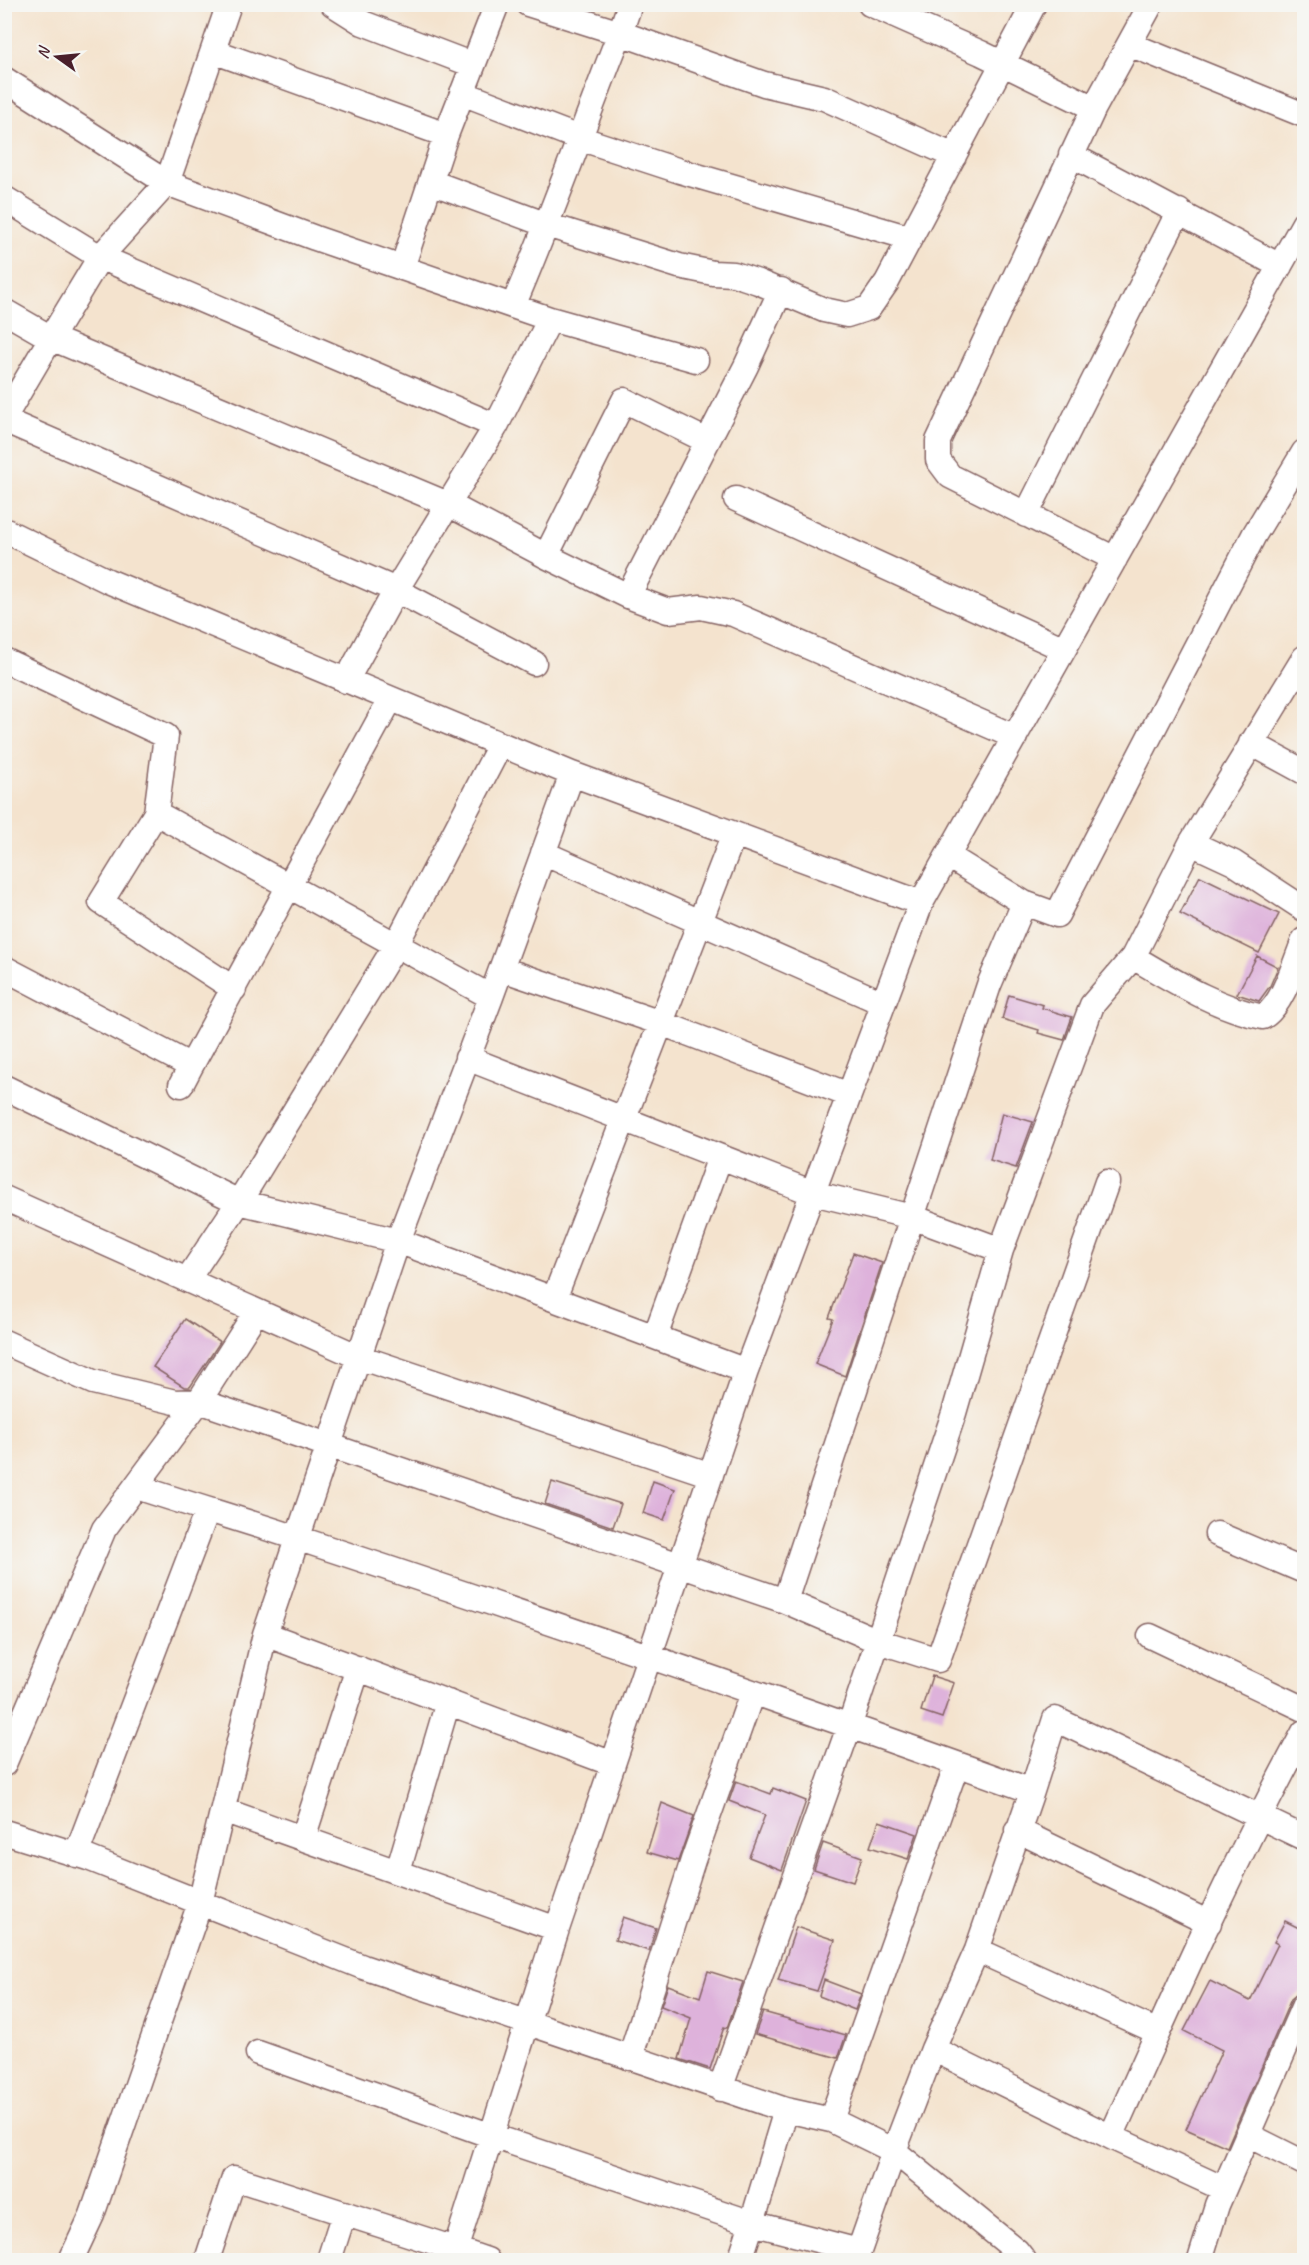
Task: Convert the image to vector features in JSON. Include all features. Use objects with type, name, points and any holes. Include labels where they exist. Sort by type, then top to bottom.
[{"type":"street","points":[[229,4],[167,183],[100,257],[4,419],[396,590],[534,663]]},
{"type":"street","points":[[333,4],[367,14],[473,65]]},
{"type":"street","points":[[402,268],[446,135],[497,4]]},
{"type":"street","points":[[528,4],[621,33],[764,84],[824,98],[954,156]]},
{"type":"street","points":[[513,306],[548,225],[630,4]]},
{"type":"street","points":[[870,4],[1094,108]]},
{"type":"street","points":[[431,182],[548,225],[679,266],[713,273],[734,274],[781,290],[824,310],[847,315],[869,308],[887,282],[1034,4]]},
{"type":"street","points":[[1115,559],[950,476],[938,460],[938,441],[1071,155],[1151,4]]},
{"type":"street","points":[[1129,44],[1305,115]]},
{"type":"street","points":[[213,51],[446,135]]},
{"type":"street","points":[[4,79],[167,183],[550,320],[696,360]]},
{"type":"street","points":[[462,93],[579,138],[703,178],[910,238]]},
{"type":"street","points":[[1071,155],[1280,266]]},
{"type":"street","points":[[4,198],[100,257],[496,426]]},
{"type":"street","points":[[1026,515],[1179,211]]},
{"type":"street","points":[[453,2254],[557,1929],[746,1371],[921,903],[1305,223]]},
{"type":"street","points":[[628,596],[781,290]]},
{"type":"street","points":[[4,311],[51,338],[450,505],[628,596],[668,611],[700,607],[733,614],[1015,737]]},
{"type":"street","points":[[346,681],[396,590],[450,505],[496,426],[550,320]]},
{"type":"street","points":[[546,556],[624,400],[707,441]]},
{"type":"street","points":[[948,856],[1024,903],[1057,915],[1254,535],[1305,452]]},
{"type":"street","points":[[736,499],[1064,649]]},
{"type":"street","points":[[4,530],[108,581],[500,745],[572,774],[921,903]]},
{"type":"street","points":[[720,2089],[878,1641],[954,1413],[1001,1250],[1092,1005],[1133,957],[1191,843],[1305,658]]},
{"type":"street","points":[[4,660],[166,736],[156,813],[101,902],[234,989]]},
{"type":"street","points":[[4,968],[186,1075],[390,700]]},
{"type":"street","points":[[1251,743],[1305,772]]},
{"type":"street","points":[[187,1280],[239,1202],[396,945],[500,745]]},
{"type":"street","points":[[71,2260],[92,2215],[200,1903],[265,1634],[329,1444],[398,1241],[502,969],[572,774]]},
{"type":"street","points":[[156,813],[491,997]]},
{"type":"street","points":[[554,1299],[734,834]]},
{"type":"street","points":[[1191,843],[1234,863],[1305,909]]},
{"type":"street","points":[[543,853],[883,1004]]},
{"type":"street","points":[[785,1601],[989,985],[1024,903]]},
{"type":"street","points":[[1133,957],[1185,987],[1239,1012],[1263,1017],[1269,1013],[1281,996],[1305,940]]},
{"type":"street","points":[[502,969],[661,1023],[849,1095]]},
{"type":"street","points":[[467,1058],[813,1193],[912,1217],[1001,1250]]},
{"type":"street","points":[[4,1087],[239,1202],[398,1241],[746,1371]]},
{"type":"street","points":[[655,1337],[720,1157]]},
{"type":"street","points":[[4,1342],[93,1382],[175,1402],[199,1401],[785,1601],[878,1641],[938,1660],[1107,1182]]},
{"type":"street","points":[[4,1198],[359,1357],[711,1475]]},
{"type":"street","points":[[4,1764],[104,1529],[199,1401],[256,1312]]},
{"type":"street","points":[[137,1487],[298,1538],[1032,1791]]},
{"type":"street","points":[[76,1855],[207,1511]]},
{"type":"street","points":[[1217,1534],[1305,1571]]},
{"type":"street","points":[[265,1634],[613,1764]]},
{"type":"street","points":[[1150,1636],[1305,1709]]},
{"type":"street","points":[[303,1838],[358,1668]]},
{"type":"street","points":[[630,2058],[693,1860],[752,1693]]},
{"type":"street","points":[[398,1871],[448,1702]]},
{"type":"street","points":[[258,2053],[492,2136],[858,2256],[894,2151],[933,2049],[977,1950],[1055,1719],[1305,1838]]},
{"type":"street","points":[[1112,2137],[1158,2032],[1259,1816],[1305,1732]]},
{"type":"street","points":[[831,2120],[957,1764]]},
{"type":"street","points":[[223,1810],[557,1929]]},
{"type":"street","points":[[1017,1830],[1209,1923]]},
{"type":"street","points":[[4,1832],[76,1855],[363,1967],[720,2089],[786,2110],[831,2120],[894,2151],[1017,2251],[1024,2260]]},
{"type":"street","points":[[977,1950],[1158,2032]]},
{"type":"street","points":[[1205,2258],[1217,2205],[1248,2135],[1299,2033],[1305,2005]]},
{"type":"street","points":[[933,2049],[1224,2189]]},
{"type":"street","points":[[740,2260],[786,2110]]},
{"type":"street","points":[[1248,2135],[1305,2163]]},
{"type":"street","points":[[207,2260],[234,2178],[344,2213],[453,2254],[487,2260]]},
{"type":"street","points":[[329,2260],[344,2213]]},
{"type":"building","points":[[1200,876],[1279,914],[1259,953],[1180,914]]},
{"type":"building","points":[[1257,956],[1278,967],[1270,986],[1259,1001],[1237,994]]},
{"type":"building","points":[[1009,995],[1072,1017],[1064,1040],[1002,1019]]},
{"type":"building","points":[[1002,1113],[1033,1122],[1016,1168],[990,1160]]},
{"type":"building","points":[[853,1253],[882,1263],[845,1376],[815,1364],[833,1319],[829,1318]]},
{"type":"building","points":[[185,1319],[220,1342],[190,1387],[184,1387],[153,1367]]},
{"type":"building","points":[[653,1481],[675,1489],[664,1520],[643,1513]]},
{"type":"building","points":[[552,1482],[621,1504],[613,1527],[545,1504]]},
{"type":"building","points":[[932,1676],[954,1683],[942,1718],[921,1711]]},
{"type":"building","points":[[736,1781],[771,1794],[773,1788],[806,1801],[782,1870],[749,1857],[765,1815],[729,1801]]},
{"type":"building","points":[[662,1803],[694,1816],[678,1861],[647,1852]]},
{"type":"building","points":[[879,1821],[917,1834],[908,1859],[870,1847]]},
{"type":"building","points":[[823,1843],[862,1857],[853,1882],[814,1869]]},
{"type":"building","points":[[623,1917],[656,1928],[649,1951],[615,1940]]},
{"type":"building","points":[[1285,1921],[1305,1931],[1305,1983],[1301,1991],[1291,1999],[1227,2147],[1186,2129],[1222,2050],[1184,2031],[1210,1981],[1250,2001],[1278,1944],[1274,1942]]},
{"type":"building","points":[[796,1927],[835,1940],[817,1991],[778,1980]]},
{"type":"building","points":[[708,1971],[743,1982],[727,2028],[724,2027],[710,2069],[679,2059],[691,2018],[661,2006],[668,1985],[700,1997]]},
{"type":"building","points":[[824,1980],[861,1994],[855,2010],[819,1996]]},
{"type":"building","points":[[763,2012],[846,2035],[838,2058],[755,2034]]}]
